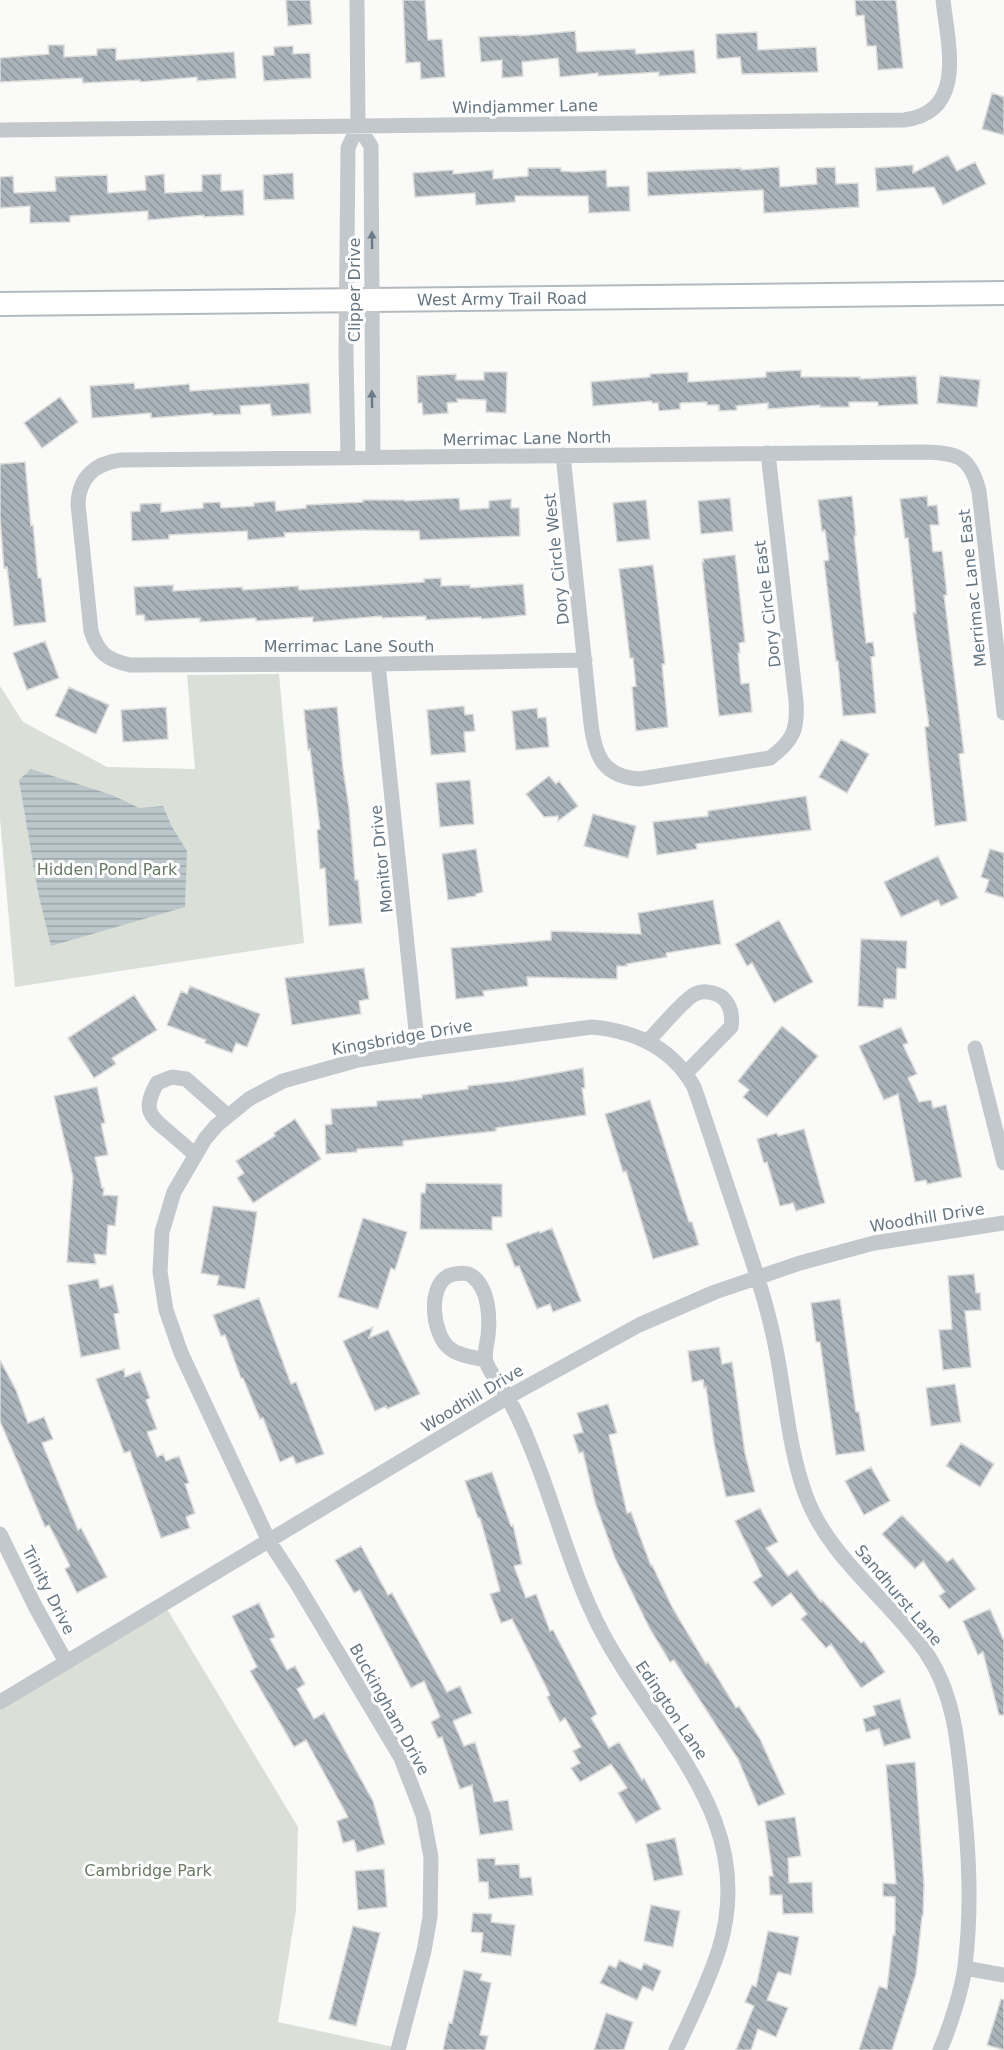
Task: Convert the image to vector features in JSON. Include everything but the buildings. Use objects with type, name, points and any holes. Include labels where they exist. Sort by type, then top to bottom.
[{"type":"main road","name":"West Army Trail Road","points":[[0,304],[371,298],[1004,293]]},
{"type":"street","name":"Clipper Drive","points":[[348,457],[348,148],[358,126],[357,0]]},
{"type":"street","name":"Windjammer Lane","points":[[0,130],[917,119],[937,105],[949,84],[944,0]]},
{"type":"street","name":"Clipper Drive","points":[[358,126],[371,146],[373,457]]},
{"type":"street","name":"Merrimac Lane North","points":[[115,662],[101,651],[91,631],[78,504],[78,494],[89,472],[110,461],[922,452],[953,454],[966,462]]},
{"type":"street","name":"Dory Circle East","points":[[768,453],[796,701],[796,724],[793,735],[784,748]]},
{"type":"street","name":"Dory Circle West","points":[[563,455],[598,757],[610,770],[624,778],[640,779],[770,758],[784,748]]},
{"type":"street","name":"Merrimac Lane East","points":[[966,462],[972,470],[979,491],[1004,713]]},
{"type":"street","name":"Merrimac Lane South","points":[[115,662],[130,665],[378,664],[585,660]]},
{"type":"street","name":"Monitor Drive","points":[[378,664],[418,1050]]},
{"type":"street","points":[[648,1041],[678,1009],[697,993],[708,992],[724,999],[731,1013],[731,1027],[686,1073]]},
{"type":"street","name":"Kingsbridge Drive","points":[[269,1541],[181,1353],[166,1310],[160,1272],[162,1232],[174,1192],[205,1139],[217,1125],[249,1099],[294,1077],[358,1060],[592,1027],[617,1029],[648,1041],[661,1049],[686,1073],[694,1087],[758,1277]]},
{"type":"street","points":[[975,1047],[1004,1163]]},
{"type":"street","points":[[195,1155],[154,1120],[149,1109],[151,1095],[157,1083],[172,1077],[186,1079],[228,1116]]},
{"type":"street","name":"Woodhill Drive","points":[[0,1702],[508,1397],[639,1325],[715,1292],[800,1263],[874,1243],[1004,1223]]},
{"type":"street","points":[[468,1274],[479,1283],[488,1310],[485,1360],[459,1354],[448,1347],[441,1337],[434,1310],[435,1294],[439,1284],[447,1276],[468,1274]]},
{"type":"street","name":"Sandhurst Lane","points":[[758,1277],[773,1333],[793,1453],[806,1497],[831,1542],[927,1653],[948,1697],[957,1737],[969,1856],[970,1904],[965,1968],[940,2050]]},
{"type":"street","name":"Edington Lane","points":[[485,1360],[508,1397],[540,1471],[575,1573],[602,1633],[629,1680],[694,1776],[711,1809],[722,1841],[727,1882],[726,1915],[719,1948],[676,2050]]},
{"type":"street","name":"Trinity Drive","points":[[0,1534],[35,1606],[66,1662]]},
{"type":"street","name":"Buckingham Drive","points":[[269,1541],[401,1758],[423,1815],[431,1857],[430,1917],[424,1950],[398,2050]]},
{"type":"street","points":[[965,1968],[1004,1975]]},
{"type":"green space","name":"Hidden Pond Park","points":[[279,674],[304,943],[15,987],[0,819],[0,686],[23,722],[107,767],[195,769],[187,675]]},
{"type":"green space","name":"Cambridge Park","points":[[164,1604],[298,1827],[296,1910],[278,2022],[398,2048],[398,2050],[0,2050],[0,1703]]},
{"type":"shaded area","points":[[31,769],[112,795],[139,808],[163,806],[172,827],[187,851],[185,907],[51,946],[38,892],[19,780]]}]
